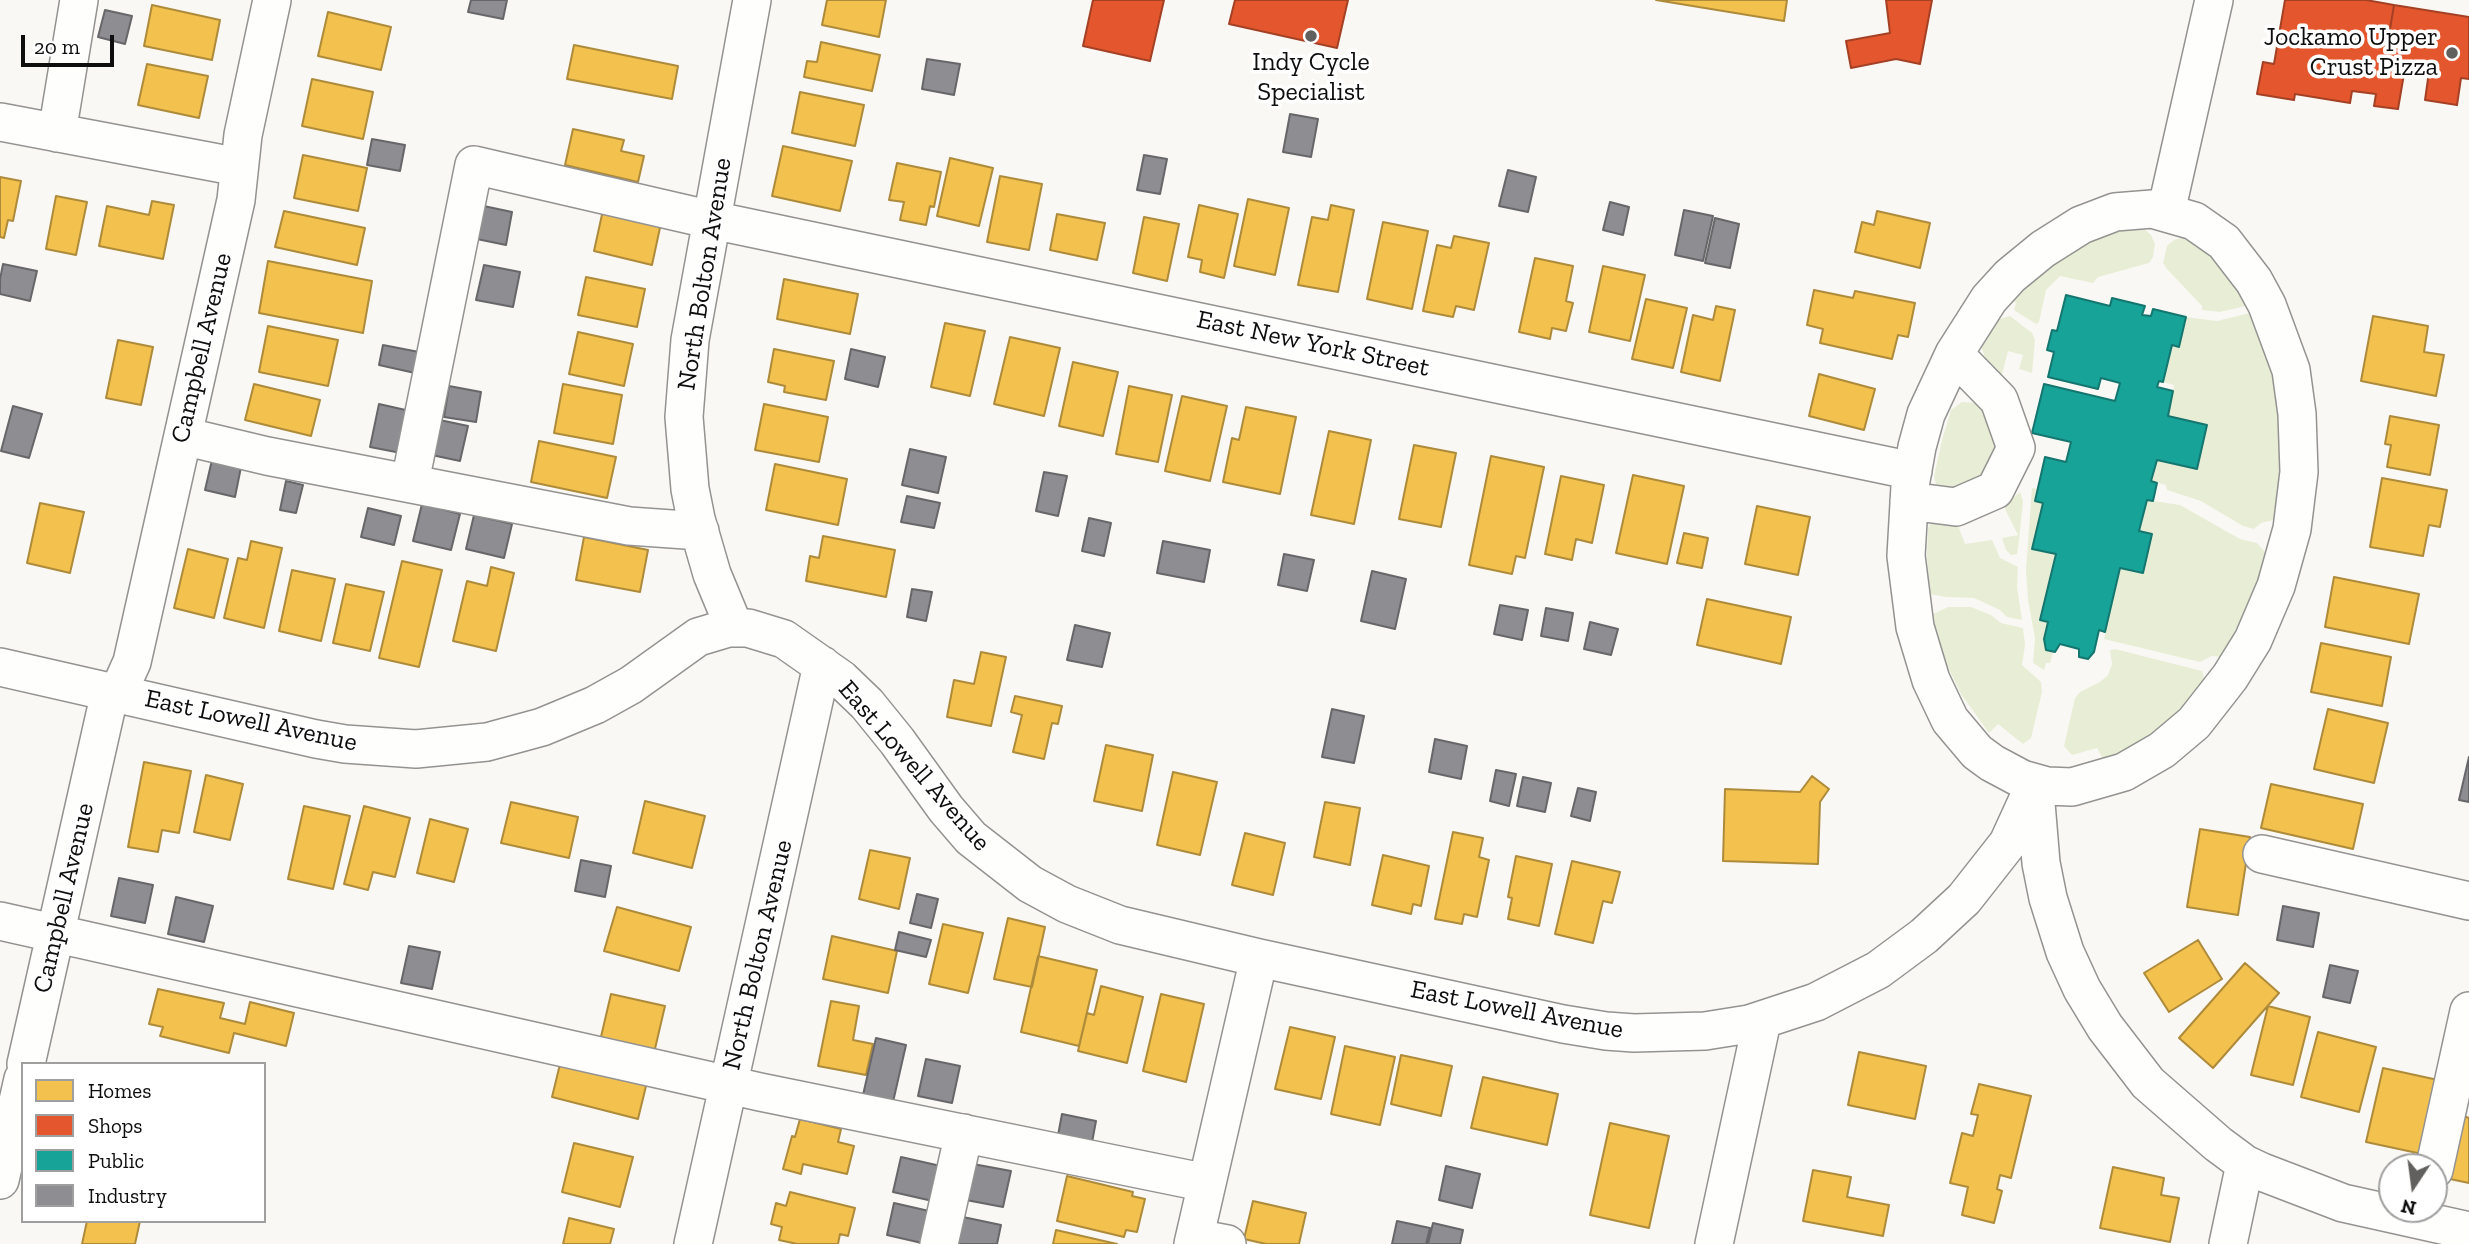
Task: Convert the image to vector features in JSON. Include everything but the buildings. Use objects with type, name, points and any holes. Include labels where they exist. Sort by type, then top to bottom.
[{"type":"street","points":[[57,133],[79,0]]},
{"type":"street","name":"Campbell Avenue","points":[[26,1062],[114,692],[132,662],[236,200],[243,135],[272,0]]},
{"type":"street","name":"North Bolton Avenue","points":[[734,627],[712,574],[690,489],[685,403],[690,340],[752,0]]},
{"type":"street","points":[[2166,212],[2214,0]]},
{"type":"street","points":[[0,122],[239,167]]},
{"type":"street","name":"East New York Street","points":[[410,482],[474,165],[1911,486],[1956,507],[1995,491],[2016,448],[1999,400],[1954,354]]},
{"type":"street","points":[[2152,209],[2166,212],[2193,221],[2224,242],[2254,281],[2273,318],[2291,370],[2297,414],[2299,472],[2292,529],[2276,586],[2253,640],[2230,677],[2194,723],[2149,759],[2110,778],[2073,788],[2035,784],[1992,763],[1977,752],[1950,720],[1936,693],[1920,647],[1910,600],[1906,556],[1911,486],[1926,414],[1939,382],[1971,324],[2004,282],[2031,257],[2067,232],[2101,215],[2152,209]]},
{"type":"street","points":[[183,436],[267,456],[629,526],[700,531]]},
{"type":"street","name":"East Lowell Avenue","points":[[0,667],[316,739],[416,749],[438,748],[487,742],[569,717],[631,685],[698,637],[734,627],[748,628],[779,636],[841,679],[875,713],[971,838],[1030,884],[1067,904],[1113,923],[1259,958],[1606,1031],[1670,1033],[1735,1027],[1762,1021],[1815,1002],[1866,977],[1901,955],[1964,899],[2003,851],[2019,824],[2035,784]]},
{"type":"street","name":"North Bolton Avenue","points":[[693,1244],[822,665]]},
{"type":"street","points":[[2035,784],[2038,843],[2048,898],[2060,939],[2082,989],[2105,1027],[2138,1072],[2188,1120],[2245,1164],[2330,1199],[2378,1207]]},
{"type":"street","points":[[2262,854],[2469,901]]},
{"type":"street","points":[[0,920],[729,1085],[1208,1182]]},
{"type":"street","points":[[1205,1242],[1208,1182],[1259,958]]},
{"type":"street","points":[[2438,1153],[2469,1010]]},
{"type":"street","points":[[1714,1244],[1762,1021]]},
{"type":"street","points":[[0,1180],[21,1088]]},
{"type":"street","points":[[939,1244],[964,1133]]},
{"type":"street","points":[[2228,1244],[2245,1164]]},
{"type":"street","points":[[2446,1223],[2469,1231]]},
{"type":"green space","points":[[2139,224],[2151,235],[2155,244],[2149,263],[2098,277],[2093,283],[2060,276],[2046,290],[2039,322],[2036,324],[2014,310],[2016,303],[2013,300],[2060,257],[2111,231]]},
{"type":"green space","points":[[2191,235],[2219,261],[2250,305],[2220,312],[2202,310],[2202,306],[2167,269],[2163,263],[2167,246],[2174,240]]},
{"type":"green space","points":[[2254,312],[2278,379],[2281,428],[2277,519],[2261,523],[2254,529],[2243,526],[2201,501],[2167,490],[2166,485],[2151,481],[2157,460],[2197,469],[2207,425],[2168,416],[2174,385],[2163,382],[2172,345],[2179,347],[2186,317],[2217,321]]},
{"type":"green space","points":[[2010,316],[2032,333],[2035,340],[2032,373],[2019,369],[2023,355],[2008,351],[2000,382],[1988,366],[1981,346],[1999,319]]},
{"type":"green space","points":[[1962,402],[1976,403],[1988,413],[1996,430],[1996,454],[1979,484],[1938,491],[1934,477],[1942,440],[1951,410]]},
{"type":"green space","points":[[2032,488],[2037,489],[2035,501],[2043,503],[2032,548],[2056,554],[2040,620],[2048,622],[2044,639],[2046,650],[2053,652],[2050,663],[2046,663],[2044,670],[2033,663],[2035,638],[2026,570]]},
{"type":"green space","points":[[2020,492],[2023,501],[2017,554],[2011,555],[2002,538],[2018,535],[2005,509],[2007,503]]},
{"type":"green space","points":[[2147,500],[2180,505],[2240,539],[2257,543],[2267,554],[2255,596],[2221,657],[2212,656],[2200,662],[2104,639],[2120,568],[2151,534],[2139,531]]},
{"type":"green space","points":[[1932,521],[1957,523],[1965,544],[1992,540],[2000,558],[2018,567],[2017,587],[2022,620],[2007,617],[2000,610],[1974,598],[1930,594],[1927,558],[1928,528]]},
{"type":"green space","points":[[1948,607],[1971,607],[1991,615],[2001,623],[2023,628],[2025,645],[2022,665],[2041,682],[2042,692],[2031,738],[2023,744],[1998,724],[1989,733],[1961,694],[1946,663],[1933,622],[1933,614]]},
{"type":"green space","points":[[2110,650],[2202,671],[2205,681],[2183,709],[2160,730],[2129,749],[2104,761],[2097,748],[2072,755],[2064,746],[2075,698],[2108,675],[2112,664]]},
{"type":"place","name":"Indy Cycle Specialist","points":[[1311,36]]},
{"type":"place","name":"Jockamo Upper Crust Pizza","points":[[2452,53]]}]
